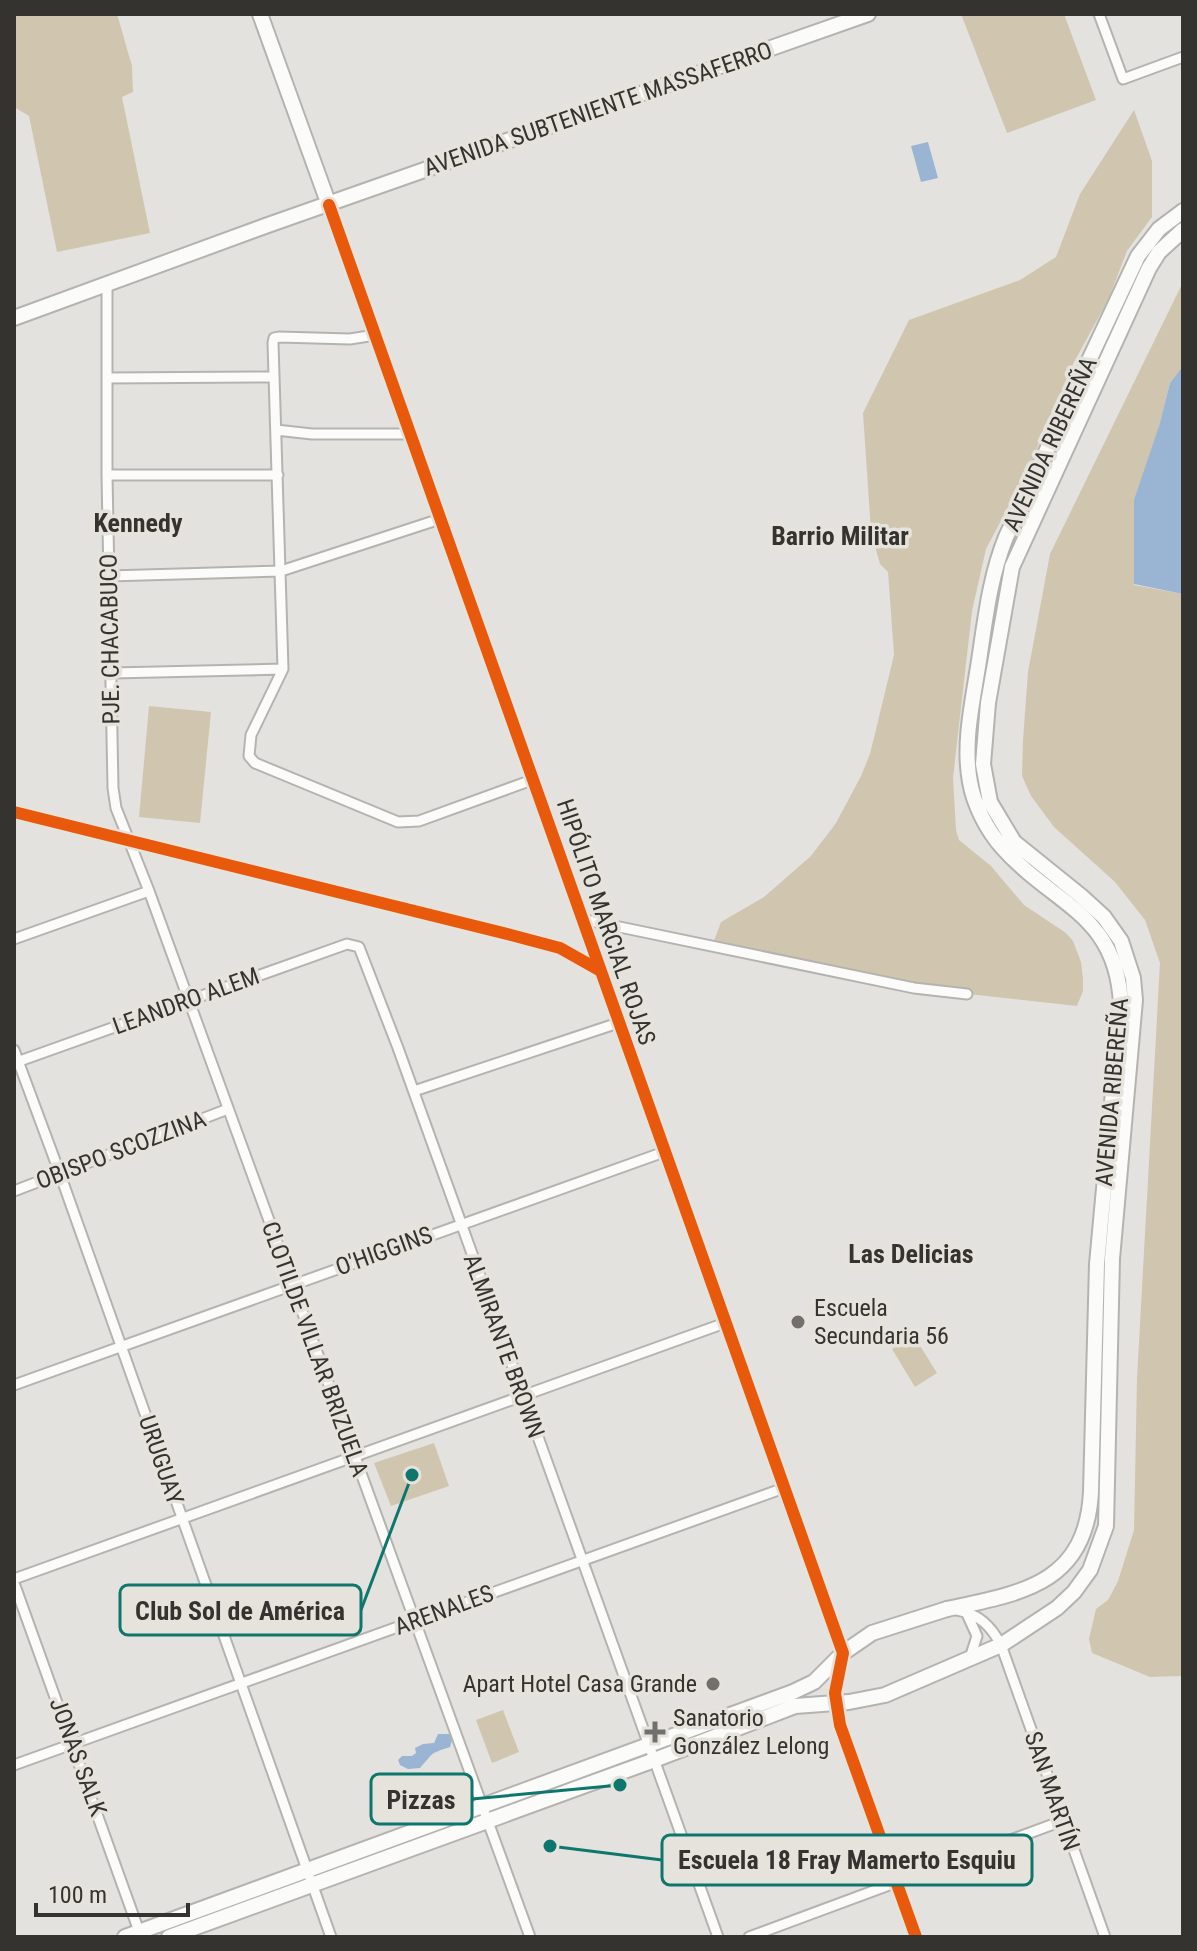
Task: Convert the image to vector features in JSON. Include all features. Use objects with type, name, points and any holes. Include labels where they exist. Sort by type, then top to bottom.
[{"type":"main road","name":"HIPÓLITO MARCIAL ROJAS","points":[[260,14],[329,205]]},
{"type":"main road","name":"AVENIDA SUBTENIENTE MASSAFERRO","points":[[14,318],[868,14]]},
{"type":"main road","name":"AVENIDA RIBEREÑA","points":[[783,1703],[814,1682],[843,1653],[872,1633],[947,1609],[1005,1596],[1036,1584],[1066,1563],[1086,1530],[1090,1503],[1098,1245],[1121,1005],[1120,982],[1112,955],[1099,933],[1084,916],[1000,845],[977,806],[970,785],[967,742],[990,586],[1006,537],[1138,256],[1159,229],[1183,211]]},
{"type":"main road","name":"AVENIDA RIBEREÑA","points":[[783,1703],[835,1703],[885,1695],[1001,1645],[1057,1608],[1074,1592],[1090,1570],[1106,1526],[1112,1259],[1135,1000],[1128,959],[1121,941],[1104,917],[1014,842],[990,802],[983,764],[988,703],[1012,567],[1149,268],[1159,252],[1183,230]]},
{"type":"main road","points":[[135,1935],[309,1877],[783,1703]]},
{"type":"main road","points":[[169,1937],[309,1877]]},
{"type":"street","points":[[1099,14],[1123,79],[1183,57]]},
{"type":"street","name":"HIPÓLITO MARCIAL ROJAS","points":[[329,205],[843,1653]]},
{"type":"street","name":"PJE. CHACABUCO","points":[[107,284],[113,788],[116,808],[149,891]]},
{"type":"street","points":[[375,335],[350,339],[274,338],[283,669],[251,735],[249,756],[255,763],[398,822],[419,821],[532,780]]},
{"type":"street","points":[[107,378],[274,377]]},
{"type":"street","points":[[276,430],[312,434],[410,434]]},
{"type":"street","points":[[107,475],[278,475]]},
{"type":"street","points":[[109,576],[281,571],[440,519]]},
{"type":"street","points":[[112,673],[283,669]]},
{"type":"street","points":[[14,939],[149,891]]},
{"type":"street","name":"CLOTILDE VILLAR BRIZUELA","points":[[149,891],[530,1937]]},
{"type":"street","points":[[581,919],[914,988],[967,994]]},
{"type":"street","name":"LEANDRO ALEM","points":[[16,1062],[347,944],[359,947]]},
{"type":"street","name":"ALMIRANTE BROWN","points":[[359,947],[414,1091],[718,1937]]},
{"type":"street","points":[[414,1091],[618,1023]]},
{"type":"street","name":"URUGUAY","points":[[14,1050],[331,1937]]},
{"type":"street","name":"OBISPO SCOZZINA","points":[[14,1191],[228,1109]]},
{"type":"street","name":"O'HIGGINS","points":[[14,1385],[664,1152]]},
{"type":"street","points":[[14,1581],[725,1323]]},
{"type":"street","name":"ARENALES","points":[[14,1765],[784,1488]]},
{"type":"street","name":"JONAS SALK","points":[[14,1581],[74,1743],[135,1935]]},
{"type":"street","points":[[947,1609],[978,1617],[988,1625],[1001,1645]]},
{"type":"street","points":[[965,1612],[977,1636],[970,1658]]},
{"type":"street","name":"SAN MARTÍN","points":[[1001,1645],[1105,1937]]},
{"type":"street","points":[[843,1653],[835,1693],[840,1725],[916,1937]]},
{"type":"street","points":[[749,1937],[1062,1821]]},
{"type":"shaded area","points":[[14,14],[117,14],[132,66],[133,92],[122,97],[150,233],[57,252],[29,116],[14,107]]},
{"type":"shaded area","points":[[961,14],[1064,14],[1096,100],[1007,133]]},
{"type":"shaded area","points":[[1134,110],[1152,161],[1152,217],[1127,251],[1108,300],[1073,364],[1059,402],[1045,425],[1033,460],[986,549],[972,611],[953,778],[959,840],[991,866],[1024,905],[1073,941],[1083,979],[1083,991],[1077,1006],[914,988],[712,946],[721,922],[764,897],[811,856],[836,823],[870,754],[894,655],[888,572],[880,564],[871,532],[863,413],[909,320],[1020,280],[1056,257],[1080,194]]},
{"type":"shaded area","points":[[1183,282],[1183,366],[1170,383],[1159,426],[1134,585],[1183,594],[1183,1676],[1150,1677],[1092,1653],[1089,1639],[1096,1609],[1108,1600],[1118,1581],[1134,1530],[1137,1378],[1160,963],[1145,920],[1115,882],[1054,827],[1031,796],[1022,776],[1028,672],[1050,554]]},
{"type":"shaded area","points":[[149,706],[211,712],[200,823],[139,817]]},
{"type":"shaded area","points":[[914,1336],[937,1373],[915,1387],[892,1349]]},
{"type":"shaded area","points":[[434,1443],[449,1486],[391,1506],[374,1463]]},
{"type":"shaded area","points":[[503,1710],[519,1752],[492,1763],[476,1720]]},
{"type":"water","points":[[928,142],[938,178],[921,182],[911,146]]},
{"type":"water","points":[[1183,366],[1183,594],[1134,584],[1134,500],[1170,383]]},
{"type":"water","points":[[438,1734],[453,1737],[450,1747],[432,1754],[420,1768],[408,1769],[400,1765],[398,1760],[402,1756],[412,1756],[416,1753],[415,1748],[434,1743]]},
{"type":"cycle path","points":[[329,205],[843,1653],[835,1693],[840,1725],[916,1937]]},
{"type":"cycle path","points":[[14,812],[560,948],[599,970]]},
{"type":"place","name":"Escuela Secundaria 56","points":[[798,1322]]},
{"type":"place","name":"Club Sol de América","points":[[412,1475]]},
{"type":"place","name":"Apart Hotel Casa Grande","points":[[713,1684]]},
{"type":"place","name":"Sanatorio González Lelong","points":[[655,1732]]},
{"type":"place","name":"Pizzas","points":[[620,1785]]},
{"type":"place","name":"Escuela 18 Fray Mamerto Esquiu","points":[[550,1846]]},
{"type":"district","name":"Kennedy","points":[[138,523]]},
{"type":"district","name":"Barrio Militar","points":[[840,536]]},
{"type":"district","name":"Las Delicias","points":[[911,1254]]}]
